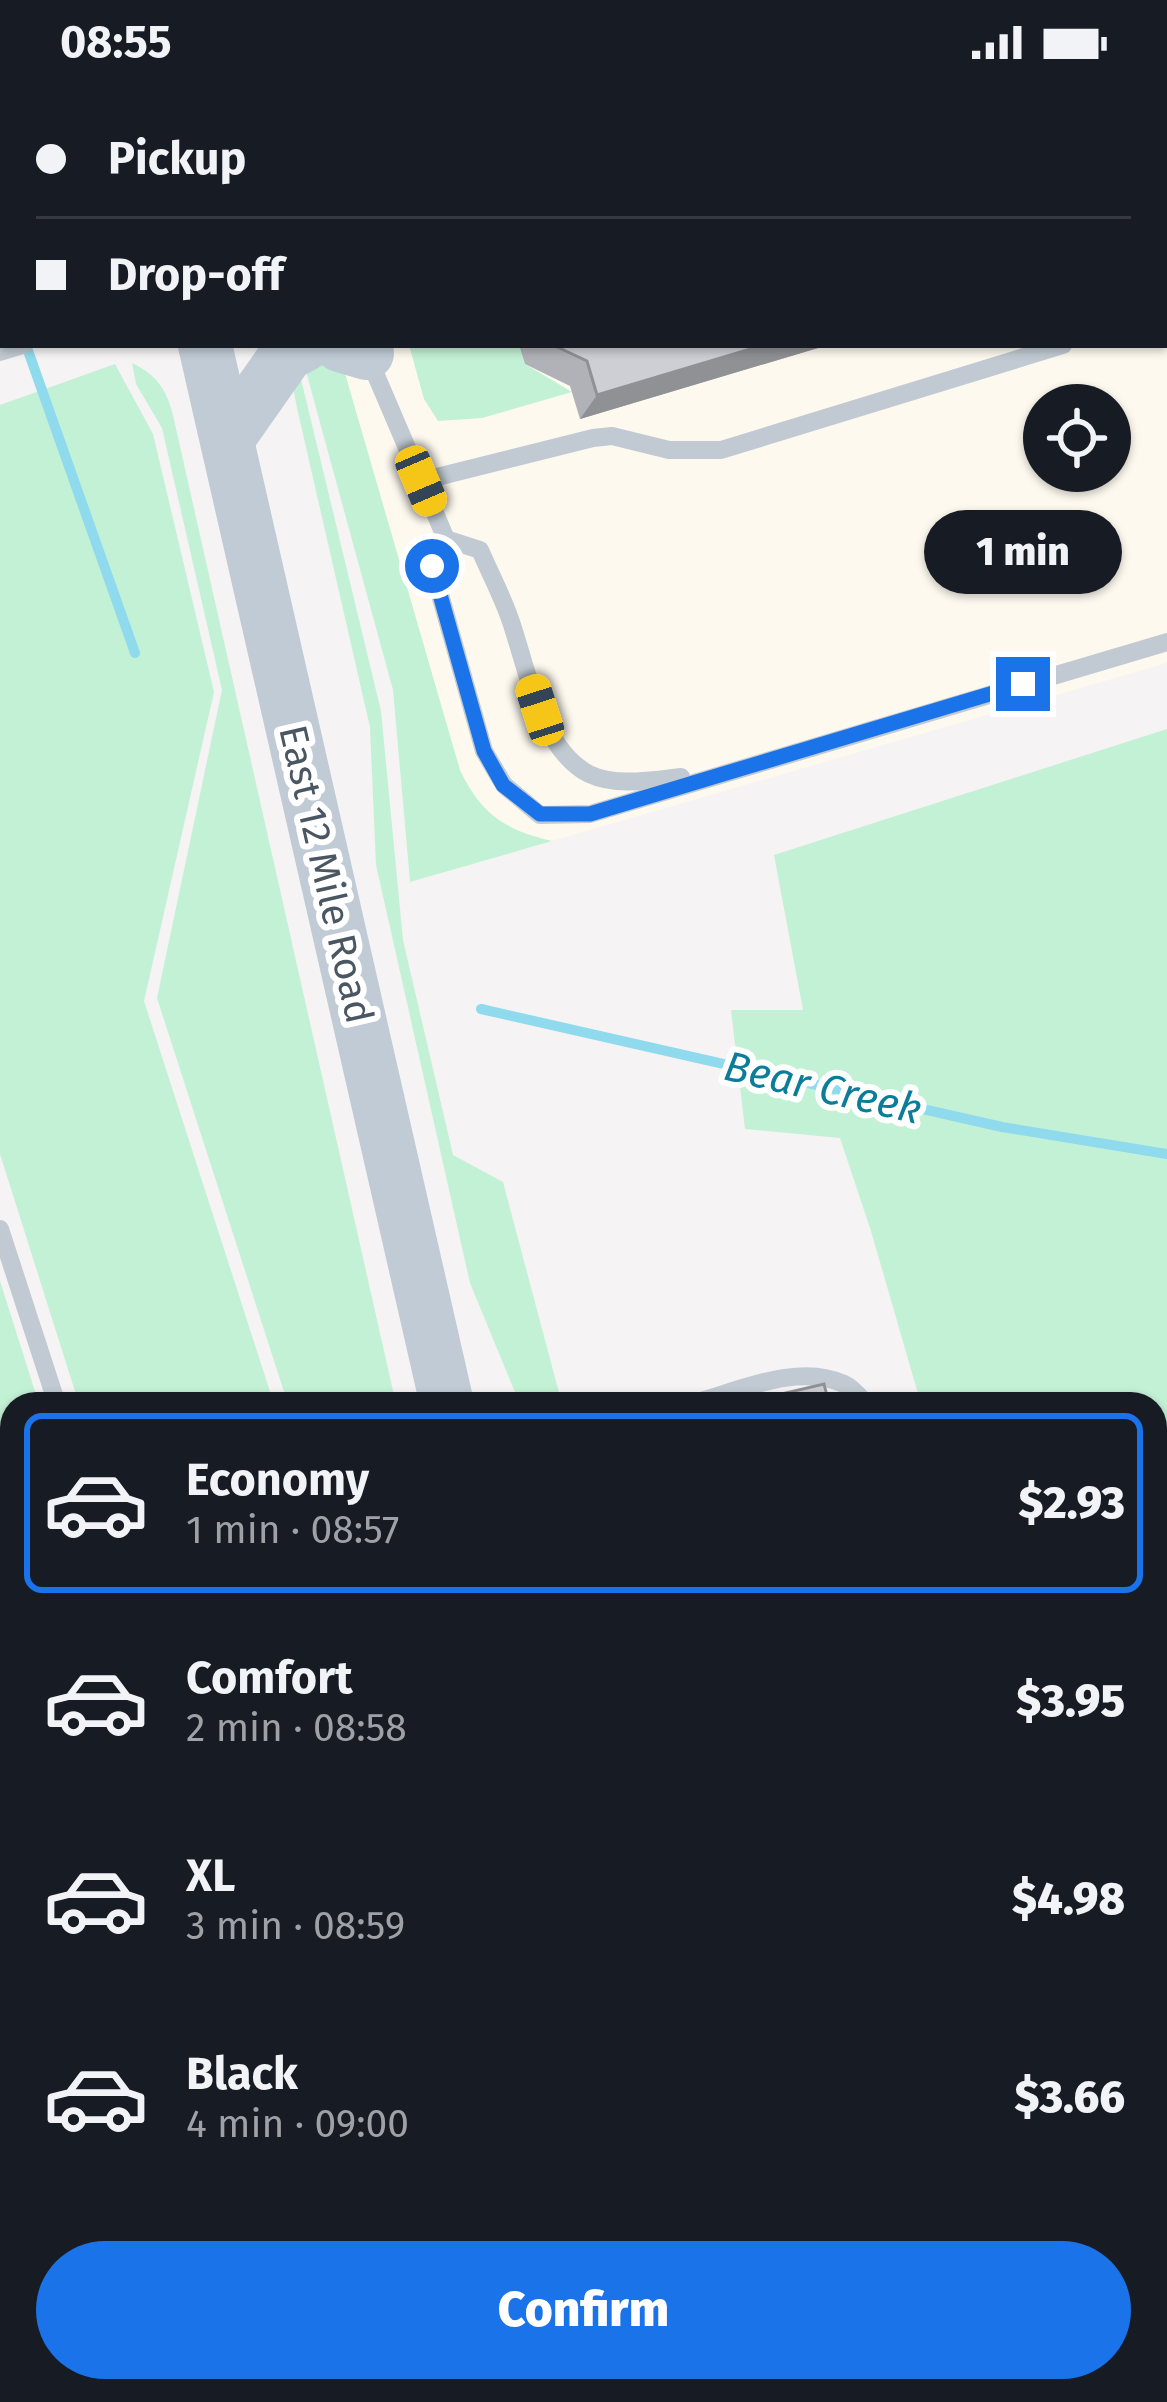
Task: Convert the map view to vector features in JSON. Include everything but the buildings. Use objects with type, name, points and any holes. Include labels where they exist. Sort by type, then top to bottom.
[{"type":"main road","name":"East 12 Mile Road","points":[[206,348],[443,1392]]},
{"type":"main road","points":[[228,439],[287,355],[299,348]]},
{"type":"lane","points":[[357,348],[446,539],[481,550],[540,710],[559,748],[590,774],[634,783],[728,771]]},
{"type":"lane","points":[[421,481],[593,437],[612,436],[669,449],[721,449],[1053,348]]},
{"type":"lane","points":[[446,539],[432,566],[484,751],[503,785],[540,814],[590,814],[1167,642]]},
{"type":"lane","points":[[0,1229],[53,1392]]},
{"type":"lane","points":[[737,1392],[788,1377],[815,1376],[848,1385],[855,1392]]},
{"type":"shaded area","points":[[302,348],[1167,348],[1167,663],[410,882],[393,690]]},
{"type":"green space","points":[[410,348],[520,348],[525,364],[572,392],[482,418],[438,421],[424,399]]},
{"type":"green space","points":[[322,360],[344,370],[460,770],[496,818],[552,841],[410,882],[393,690],[304,364]]},
{"type":"green space","points":[[132,363],[158,382],[172,411],[393,1392],[284,1392],[157,998],[222,690],[162,428],[136,384]]},
{"type":"green space","points":[[115,364],[153,434],[214,692],[144,1001],[270,1392],[75,1392],[0,1154],[0,405]]},
{"type":"green space","points":[[301,379],[381,711],[403,940],[453,1155],[503,1182],[559,1392],[515,1392],[470,1283],[376,865],[370,727],[293,387]]},
{"type":"green space","points":[[1167,729],[1167,1392],[918,1392],[840,1138],[745,1129],[731,1010],[803,1010],[774,855]]},
{"type":"green space","points":[[0,1281],[35,1392],[0,1392]]},
{"type":"waterway","name":"Bear Creek","points":[[27,348],[135,653]]},
{"type":"waterway","name":"Bear Creek","points":[[481,1009],[1002,1127],[1167,1154]]},
{"type":"route","points":[[432,566],[484,751],[503,785],[540,814],[590,814],[1023,684]]}]
